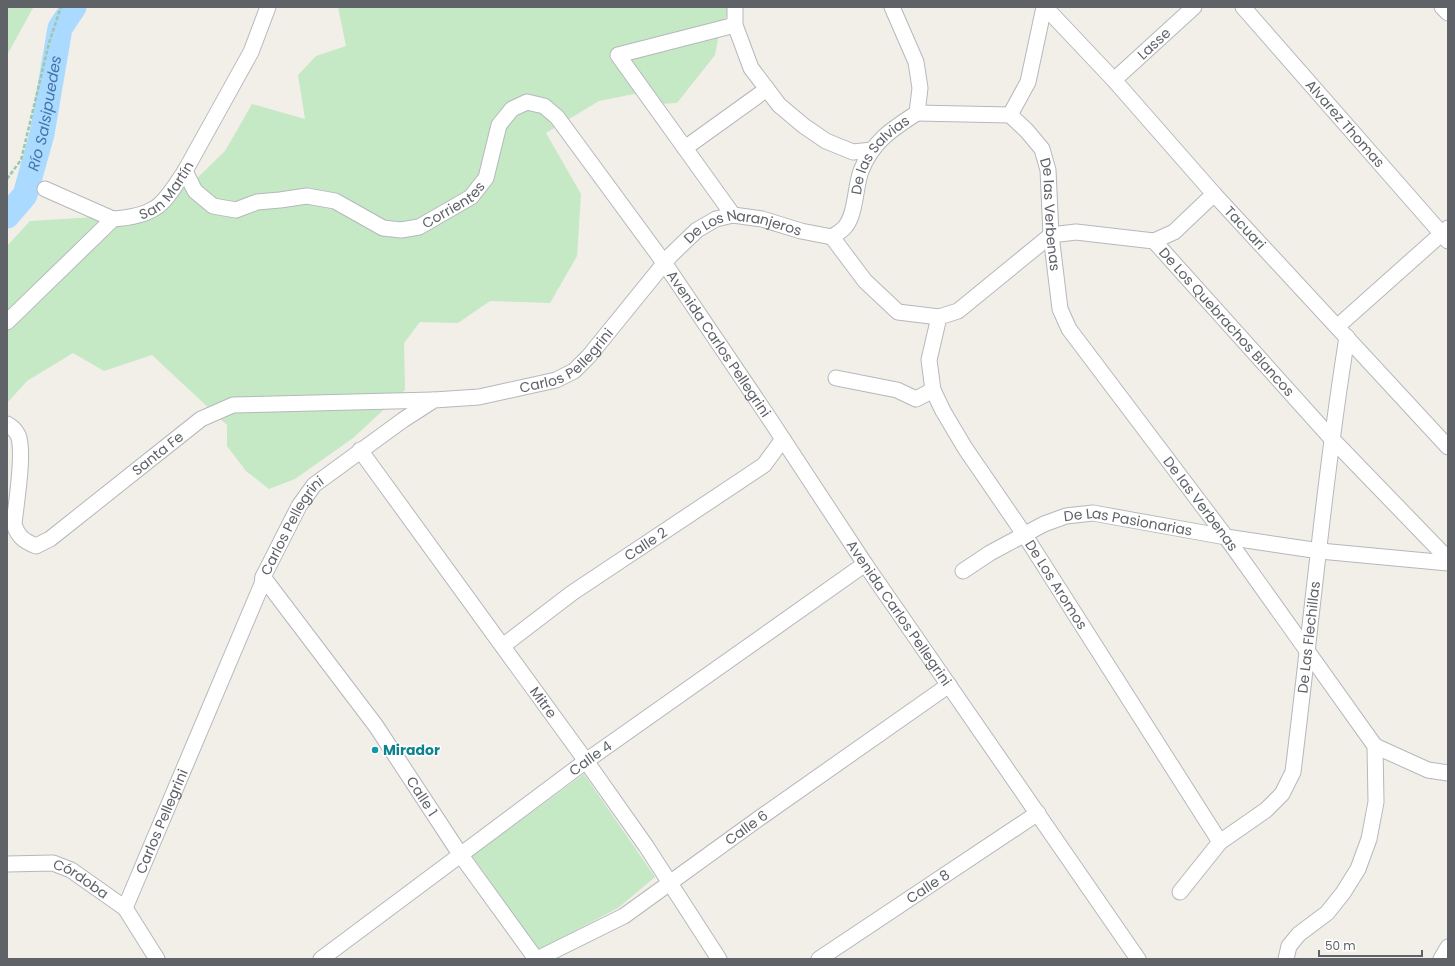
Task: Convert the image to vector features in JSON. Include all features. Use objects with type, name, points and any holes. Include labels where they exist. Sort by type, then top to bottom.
[{"type":"street","name":"San Martín","points":[[112,219],[130,218],[156,208],[185,171],[251,52],[268,7]]},
{"type":"street","points":[[735,7],[735,25],[751,68],[779,105],[804,126],[826,141],[853,152],[872,150]]},
{"type":"street","name":"De las Salvias","points":[[832,237],[845,227],[853,207],[861,172],[872,150],[885,134],[917,113],[920,88],[916,62],[892,7]]},
{"type":"street","points":[[917,113],[1010,115],[1028,82],[1044,7]]},
{"type":"street","name":"Tacuari","points":[[1044,7],[1114,80],[1214,194],[1343,331],[1448,447]]},
{"type":"street","name":"Lasse","points":[[1114,80],[1194,7]]},
{"type":"street","name":"Alvarez Thomas","points":[[1243,7],[1446,234]]},
{"type":"street","points":[[1442,7],[1448,14]]},
{"type":"street","points":[[733,215],[618,55],[735,25]]},
{"type":"street","points":[[685,148],[767,89]]},
{"type":"street","name":"Corrientes","points":[[185,171],[195,191],[213,206],[236,210],[256,202],[306,196],[335,201],[383,228],[401,230],[420,227],[471,197],[486,178],[499,125],[512,109],[527,102],[544,106],[557,117],[665,264]]},
{"type":"street","name":"De las Verbenas","points":[[1010,115],[1027,131],[1042,149],[1048,170],[1051,235],[1060,308],[1069,329],[1226,537],[1375,746]]},
{"type":"street","points":[[7,322],[112,219],[45,189]]},
{"type":"street","points":[[1154,241],[1174,232],[1214,194]]},
{"type":"street","name":"De Los Naranjeros","points":[[665,264],[671,255],[697,230],[716,218],[733,215],[762,219],[801,231],[832,237]]},
{"type":"street","name":"De Los Quebrachos Blancos","points":[[1051,235],[1076,232],[1154,241],[1331,438],[1448,559]]},
{"type":"street","points":[[1343,331],[1446,234]]},
{"type":"street","points":[[832,237],[865,281],[898,312],[939,317],[958,311],[1051,235]]},
{"type":"street","name":"Carlos Pellegrini","points":[[125,908],[264,577],[299,506],[314,485],[360,450],[434,400],[494,393],[556,380],[574,371],[589,356],[665,264]]},
{"type":"street","name":"Avenida Carlos Pellegrini","points":[[665,264],[865,564],[1138,959]]},
{"type":"street","name":"De Los Aromos","points":[[939,317],[930,360],[933,390],[943,410],[965,448],[1024,534],[1220,842]]},
{"type":"street","name":"De Las Flechillas","points":[[1180,892],[1220,842],[1266,810],[1282,794],[1293,772],[1320,551],[1343,331]]},
{"type":"street","points":[[836,378],[897,390],[916,399],[933,390]]},
{"type":"street","name":"Santa Fe","points":[[7,424],[14,429],[18,436],[20,451],[14,524],[17,534],[25,541],[36,546],[50,539],[201,419],[233,405],[434,400]]},
{"type":"street","name":"Calle 2","points":[[504,645],[572,593],[764,465],[783,439]]},
{"type":"street","name":"Mitre","points":[[360,450],[504,645],[646,846],[719,959]]},
{"type":"street","name":"De Las Pasionarias","points":[[963,571],[990,553],[1044,524],[1066,516],[1093,513],[1226,537],[1320,551],[1448,564]]},
{"type":"street","name":"Calle 4","points":[[321,959],[586,761],[865,564]]},
{"type":"street","name":"Calle 1","points":[[264,577],[376,726],[460,854],[537,959]]},
{"type":"street","name":"Calle 6","points":[[537,959],[624,916],[949,685]]},
{"type":"street","points":[[1286,959],[1289,946],[1299,934],[1327,913],[1343,893],[1358,869],[1369,839],[1376,802],[1375,746],[1428,770],[1448,773]]},
{"type":"street","name":"Calle 8","points":[[818,959],[1038,813]]},
{"type":"street","name":"Córdoba","points":[[7,864],[53,863],[71,870],[125,908]]},
{"type":"street","points":[[125,908],[157,959]]},
{"type":"street","points":[[1441,959],[1448,946]]},
{"type":"path","points":[[7,179],[21,160],[49,43],[62,7]]},
{"type":"green space","points":[[7,7],[33,8],[7,55]]},
{"type":"green space","points":[[338,7],[734,7],[721,23],[715,55],[677,103],[657,104],[644,92],[599,101],[546,133],[581,194],[577,256],[550,303],[490,301],[458,323],[420,322],[404,343],[405,390],[353,438],[295,479],[269,489],[246,471],[227,446],[227,425],[152,355],[104,371],[73,353],[27,381],[7,403],[7,246],[30,221],[112,216],[142,209],[190,185],[225,151],[252,104],[305,119],[298,75],[316,56],[346,46]]},
{"type":"green space","points":[[584,774],[655,877],[618,908],[539,950],[472,856]]},
{"type":"waterway","name":"Río Salsipuedes","points":[[7,216],[25,195],[42,134],[60,28],[74,7]]},
{"type":"place","name":"Mirador","points":[[375,750]]}]
